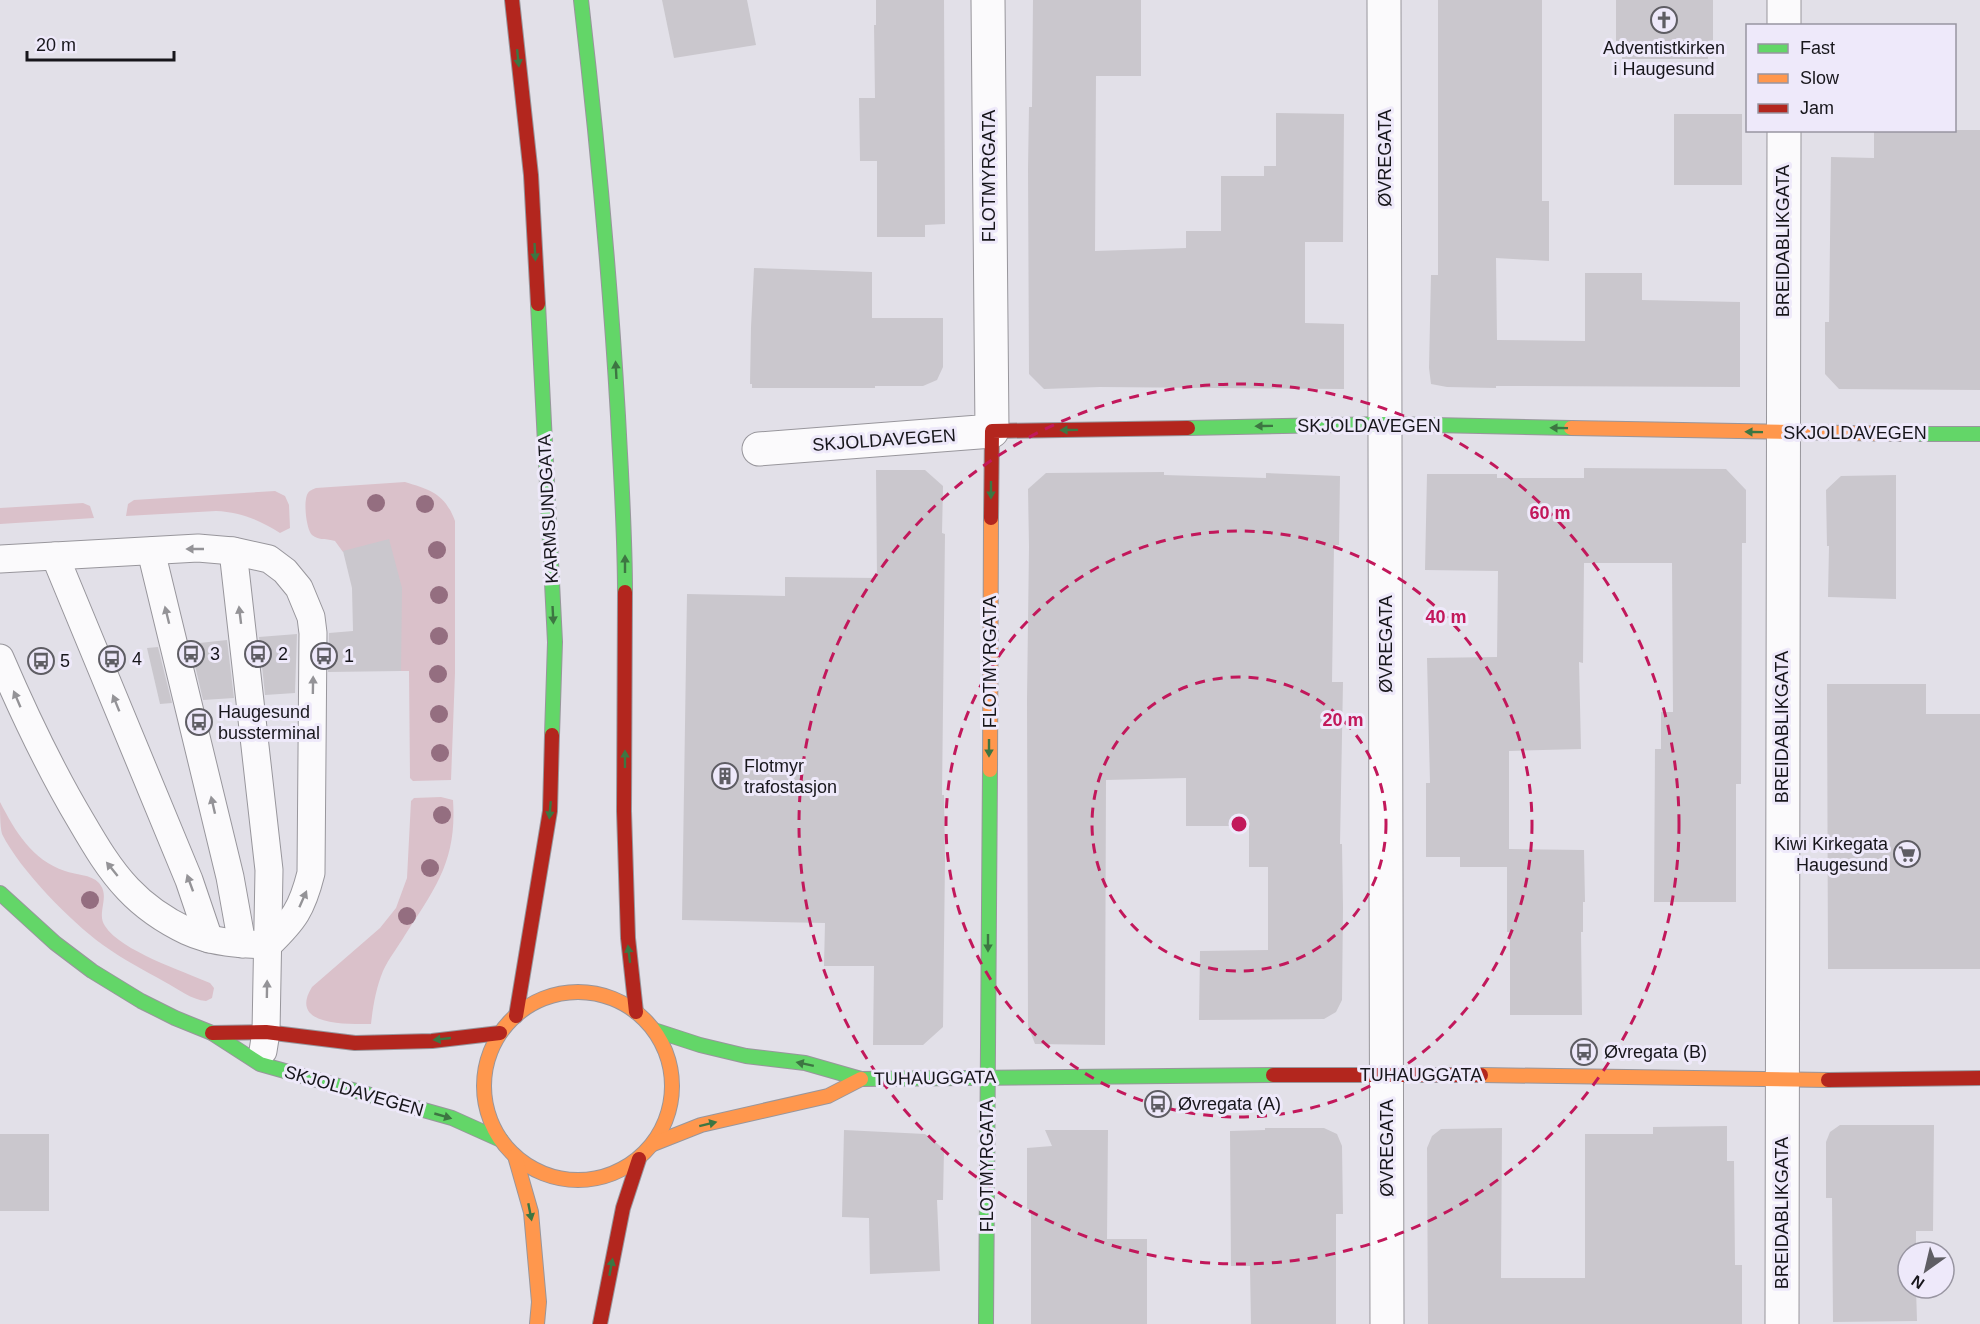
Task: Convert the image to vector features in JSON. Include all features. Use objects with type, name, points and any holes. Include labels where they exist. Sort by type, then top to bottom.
[{"type":"main road","name":"KARMSUNDGATA","points":[[512,0],[531,175],[555,642],[550,811],[516,1016]]},
{"type":"main road","points":[[581,0],[612,308],[625,529],[626,880],[628,938],[636,1012]]},
{"type":"main road","name":"SKJOLDAVEGEN","points":[[992,431],[1386,424],[1782,433],[1980,434]]},
{"type":"main road","name":"FLOTMYRGATA","points":[[986,1324],[992,431]]},
{"type":"main road","name":"SKJOLDAVEGEN","points":[[0,879],[4,896],[55,943],[92,971],[141,1001],[212,1033],[260,1064],[452,1118],[501,1140]]},
{"type":"main road","points":[[575,992],[597,994],[618,1001],[636,1012],[654,1030],[666,1052],[672,1074],[671,1099],[665,1122],[653,1143],[639,1159],[616,1173],[590,1180],[563,1178],[537,1171],[515,1156],[501,1140],[491,1120],[485,1098],[485,1076],[489,1054],[500,1033],[516,1016],[534,1003],[554,995],[575,992]]},
{"type":"main road","name":"TUHAUGGATA","points":[[654,1030],[700,1045],[746,1056],[805,1063],[861,1079],[1387,1074],[1782,1080],[1980,1078]]},
{"type":"main road","name":"SKJOLDAVEGEN","points":[[212,1033],[266,1032],[355,1043],[432,1041],[500,1033]]},
{"type":"main road","name":"TUHAUGGATA","points":[[653,1143],[701,1125],[828,1096],[861,1079]]},
{"type":"main road","points":[[515,1156],[531,1212],[539,1302],[537,1324]]},
{"type":"main road","points":[[600,1324],[622,1208],[639,1159]]},
{"type":"street","name":"FLOTMYRGATA","points":[[988,0],[992,431]]},
{"type":"street","name":"ØVREGATA","points":[[1384,0],[1387,1324]]},
{"type":"street","points":[[1784,24],[1785,0]]},
{"type":"street","name":"BREIDABLIKGATA","points":[[1782,1324],[1784,132]]},
{"type":"street","name":"SKJOLDAVEGEN","points":[[759,449],[992,431]]},
{"type":"lane","points":[[0,559],[198,548],[233,551],[269,559],[285,571],[299,588],[310,617],[313,633],[311,873],[305,898],[289,926],[255,945],[209,939],[187,931],[147,907],[128,889],[104,859],[51,768],[25,717],[0,658]]},
{"type":"lane","points":[[151,551],[230,877],[255,945],[266,1032],[260,1064]]},
{"type":"lane","points":[[233,551],[269,870],[255,945]]},
{"type":"lane","points":[[55,556],[185,870],[209,939]]},
{"type":"shaded area","points":[[405,482],[436,494],[447,505],[455,521],[455,673],[451,780],[413,781],[410,778],[409,671],[400,671],[387,541],[343,552],[335,541],[312,535],[307,521],[306,497],[315,488]]},
{"type":"shaded area","points":[[275,491],[285,496],[289,505],[290,528],[280,533],[249,517],[216,511],[126,516],[128,504],[134,500]]},
{"type":"shaded area","points":[[83,503],[90,506],[94,518],[0,524],[0,508]]},
{"type":"shaded area","points":[[441,797],[453,800],[452,840],[448,856],[435,887],[383,971],[375,997],[371,1024],[337,1023],[314,1016],[308,1010],[306,1000],[312,987],[380,928],[396,908],[407,878],[411,801],[414,798]]},
{"type":"shaded area","points":[[0,802],[18,834],[43,860],[65,871],[87,876],[99,883],[104,894],[103,921],[113,935],[138,952],[210,983],[214,988],[212,998],[206,1001],[185,994],[118,955],[76,923],[33,879],[10,848],[2,834]]},
{"type":"building","points":[[662,0],[747,0],[756,45],[674,58]]},
{"type":"building","points":[[876,0],[944,0],[945,224],[925,225],[925,237],[877,237],[877,161],[860,161],[859,98],[875,98]]},
{"type":"building","points":[[1033,0],[1141,0],[1141,76],[1096,76],[1095,251],[1186,248],[1186,231],[1221,231],[1221,176],[1264,176],[1264,166],[1276,166],[1276,113],[1344,114],[1343,242],[1305,242],[1305,323],[1344,324],[1344,389],[1100,387],[1044,389],[1029,374],[1028,169],[1029,107],[1032,107]]},
{"type":"building","points":[[1438,0],[1542,0],[1542,201],[1549,201],[1549,261],[1496,258],[1497,340],[1585,341],[1585,273],[1642,273],[1642,300],[1740,302],[1740,387],[1496,386],[1496,388],[1447,387],[1431,384],[1429,368],[1431,275],[1438,275]]},
{"type":"building","name":"Adventistkirken i Haugesund","points":[[1616,0],[1713,0],[1713,40],[1708,41],[1708,59],[1622,59],[1622,41],[1616,41]]},
{"type":"building","points":[[1674,114],[1742,114],[1742,185],[1674,185]]},
{"type":"building","points":[[1980,130],[1980,390],[1839,389],[1825,374],[1825,322],[1829,322],[1831,157],[1874,158],[1874,132]]},
{"type":"building","points":[[754,268],[872,272],[872,318],[943,318],[943,367],[937,380],[923,386],[752,388],[750,384]]},
{"type":"building","points":[[1584,468],[1726,469],[1746,490],[1746,543],[1742,543],[1741,784],[1736,784],[1736,902],[1654,902],[1655,749],[1661,749],[1661,712],[1673,712],[1672,563],[1584,563],[1583,663],[1579,662],[1581,749],[1509,751],[1509,849],[1584,850],[1585,902],[1583,902],[1583,932],[1581,932],[1582,1015],[1510,1015],[1507,867],[1460,867],[1460,857],[1426,857],[1426,783],[1430,783],[1427,658],[1497,657],[1498,571],[1425,570],[1427,474],[1497,474],[1497,478],[1584,478]]},
{"type":"building","points":[[876,470],[925,470],[943,486],[942,533],[945,534],[942,795],[944,795],[945,860],[943,1027],[923,1045],[873,1045],[874,966],[824,966],[825,923],[682,920],[687,594],[785,596],[785,577],[877,578]]},
{"type":"building","points":[[1164,472],[1164,475],[1266,478],[1266,473],[1340,476],[1339,545],[1334,545],[1332,682],[1343,682],[1340,844],[1342,844],[1343,908],[1342,1000],[1336,1012],[1324,1019],[1199,1020],[1200,951],[1268,950],[1268,867],[1249,867],[1249,826],[1186,826],[1186,778],[1106,780],[1105,1045],[1035,1044],[1028,1026],[1028,489],[1046,473]]},
{"type":"building","points":[[1896,475],[1896,599],[1828,597],[1829,546],[1827,546],[1826,490],[1841,476]]},
{"type":"building","points":[[389,539],[402,588],[401,671],[328,672],[329,633],[353,631],[352,588],[343,551]]},
{"type":"building","points":[[297,634],[295,693],[265,695],[259,637]]},
{"type":"building","points":[[227,640],[234,698],[203,700],[190,644]]},
{"type":"building","points":[[158,647],[172,703],[160,704],[147,648]]},
{"type":"building","points":[[1827,684],[1926,684],[1926,714],[1980,714],[1980,969],[1828,969]]},
{"type":"building","points":[[1840,1125],[1934,1125],[1933,1231],[1916,1231],[1916,1240],[1896,1240],[1896,1300],[1916,1300],[1917,1321],[1833,1322],[1832,1198],[1826,1198],[1826,1142],[1830,1132]]},
{"type":"building","points":[[1727,1126],[1727,1161],[1734,1161],[1735,1265],[1742,1265],[1742,1324],[1428,1324],[1427,1148],[1432,1136],[1441,1129],[1502,1128],[1501,1278],[1585,1278],[1585,1134],[1653,1134],[1653,1127]]},
{"type":"building","points":[[1265,1128],[1324,1128],[1337,1134],[1342,1146],[1343,1214],[1336,1214],[1336,1324],[1251,1324],[1250,1266],[1231,1266],[1230,1131],[1265,1130]]},
{"type":"building","points":[[844,1130],[925,1134],[944,1149],[943,1200],[937,1200],[940,1271],[870,1274],[869,1218],[842,1217]]},
{"type":"building","points":[[1045,1130],[1108,1130],[1107,1239],[1147,1239],[1147,1324],[1031,1324],[1031,1209],[1027,1209],[1027,1148],[1052,1146]]},
{"type":"building","points":[[0,1134],[49,1134],[49,1211],[0,1211]]},
{"type":"traffic: fast","points":[[581,0],[598,156],[611,312],[623,504],[625,592]]},
{"type":"traffic: fast","points":[[538,304],[555,642],[552,735]]},
{"type":"traffic: fast","points":[[1188,428],[1386,424],[1571,428]]},
{"type":"traffic: fast","points":[[1902,434],[1980,434]]},
{"type":"traffic: fast","points":[[986,1324],[990,770]]},
{"type":"traffic: fast","points":[[0,893],[55,943],[92,971],[141,1001],[212,1033],[260,1064],[452,1118],[501,1140]]},
{"type":"traffic: fast","points":[[654,1030],[700,1045],[746,1056],[805,1063],[861,1079],[1273,1075]]},
{"type":"traffic: slow","points":[[1571,428],[1902,434]]},
{"type":"traffic: slow","points":[[990,770],[991,518]]},
{"type":"traffic: slow","points":[[578,992],[614,999],[630,1008],[644,1020],[656,1034],[665,1050],[672,1086],[665,1122],[656,1138],[644,1152],[630,1164],[614,1173],[578,1180],[542,1173],[526,1164],[512,1152],[500,1138],[491,1122],[484,1086],[491,1050],[500,1034],[512,1020],[526,1008],[542,999],[578,992]]},
{"type":"traffic: slow","points":[[1481,1075],[1828,1080]]},
{"type":"traffic: slow","points":[[653,1144],[701,1125],[828,1096],[861,1079]]},
{"type":"traffic: slow","points":[[515,1156],[531,1212],[539,1302],[537,1324]]},
{"type":"traffic: jam","points":[[512,0],[531,175],[538,304]]},
{"type":"traffic: jam","points":[[991,518],[992,431],[1188,428]]},
{"type":"traffic: jam","points":[[625,592],[624,811],[628,938],[636,1012]]},
{"type":"traffic: jam","points":[[516,1016],[550,811],[552,735]]},
{"type":"traffic: jam","points":[[212,1033],[266,1032],[355,1043],[432,1041],[500,1033]]},
{"type":"traffic: jam","points":[[1273,1075],[1481,1075]]},
{"type":"traffic: jam","points":[[1828,1080],[1980,1078]]},
{"type":"traffic: jam","points":[[600,1324],[623,1208],[639,1159]]},
{"type":"place","name":"Adventistkirken i Haugesund","points":[[1664,20]]},
{"type":"place","name":"3","points":[[191,654]]},
{"type":"place","name":"2","points":[[258,654]]},
{"type":"place","name":"1","points":[[324,656]]},
{"type":"place","name":"4","points":[[112,659]]},
{"type":"place","name":"5","points":[[41,661]]},
{"type":"place","name":"Haugesund bussterminal","points":[[199,722]]},
{"type":"place","name":"Flotmyr trafostasjon","points":[[725,776]]},
{"type":"place","name":"Kiwi Kirkegata Haugesund","points":[[1907,854]]},
{"type":"place","name":"Øvregata (B)","points":[[1584,1052]]},
{"type":"place","name":"Øvregata (A)","points":[[1158,1104]]}]
